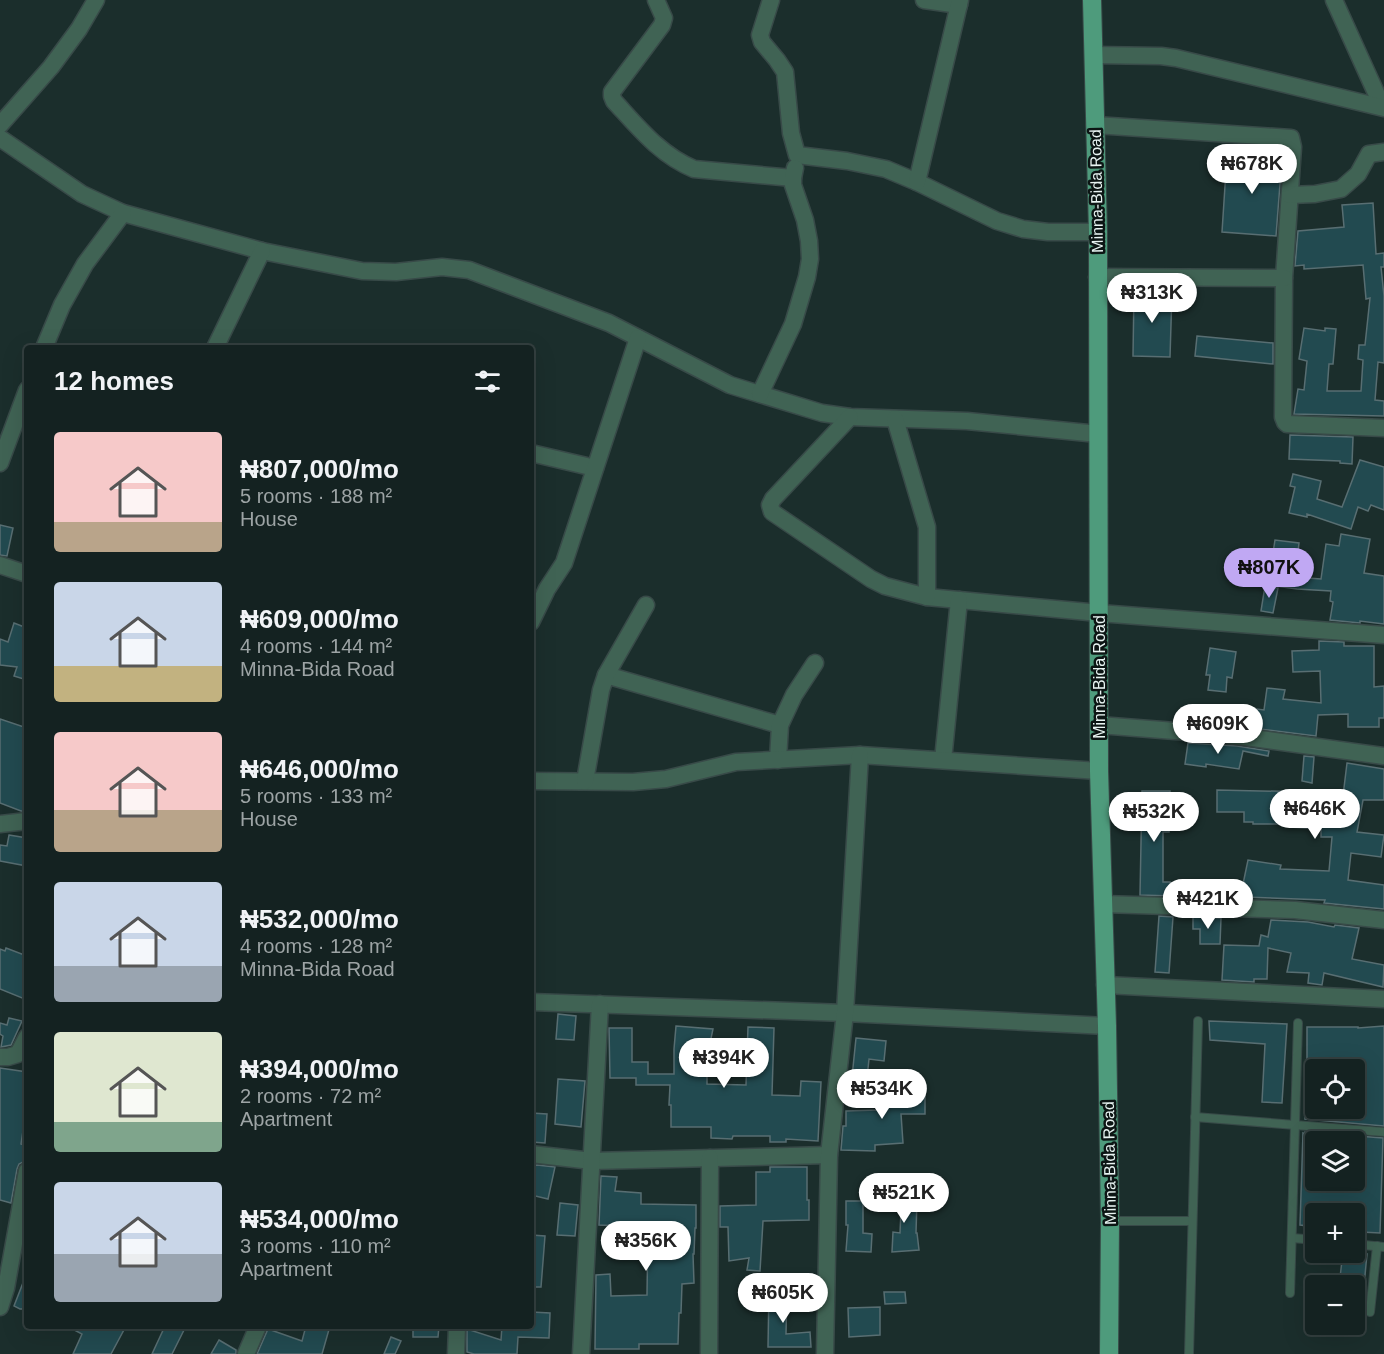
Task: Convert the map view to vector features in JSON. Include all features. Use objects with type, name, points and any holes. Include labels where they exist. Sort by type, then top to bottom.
[{"type":"main road","name":"Minna-Bida Road","points":[[1092,0],[1098,232],[1099,771],[1107,1026],[1110,1221],[1109,1354]]},
{"type":"street","points":[[0,125],[51,67],[79,29],[96,0]]},
{"type":"street","points":[[656,0],[664,18],[662,25],[612,92],[614,101],[649,139],[681,163],[694,169],[793,178]]},
{"type":"street","points":[[760,394],[793,324],[810,259],[805,220],[793,185],[797,155],[791,133],[785,72],[762,42],[760,35],[771,0]]},
{"type":"street","points":[[917,182],[959,2],[924,0]]},
{"type":"street","points":[[1334,0],[1383,107]]},
{"type":"street","points":[[1094,55],[1176,58],[1383,107]]},
{"type":"street","points":[[1095,124],[1291,138],[1293,147],[1284,278],[1283,417],[1287,424],[1384,428]]},
{"type":"street","points":[[0,138],[82,194],[123,213],[262,251],[362,272],[396,272],[442,267],[469,270],[609,323],[730,385],[822,413],[850,417],[967,421],[1098,434]]},
{"type":"street","points":[[1290,195],[1315,194],[1341,189],[1358,174],[1369,154],[1384,152]]},
{"type":"street","points":[[797,155],[847,161],[886,169],[997,220],[1023,229],[1048,232],[1098,232]]},
{"type":"street","points":[[45,345],[62,305],[85,264],[123,213]]},
{"type":"street","points":[[216,345],[262,251]]},
{"type":"street","points":[[1097,277],[1284,278]]},
{"type":"street","points":[[534,616],[564,562],[638,338]]},
{"type":"street","points":[[0,463],[24,398]]},
{"type":"street","points":[[850,417],[772,500],[770,506],[772,512],[871,579],[885,586],[927,597],[1384,636]]},
{"type":"street","points":[[895,419],[927,527],[927,597]]},
{"type":"street","points":[[534,454],[596,468]]},
{"type":"street","points":[[0,565],[24,573]]},
{"type":"street","points":[[943,760],[959,600]]},
{"type":"street","points":[[585,781],[601,690],[606,675],[646,605]]},
{"type":"street","points":[[778,760],[780,725],[794,695],[815,663]]},
{"type":"street","points":[[606,675],[780,725]]},
{"type":"street","points":[[1099,725],[1238,735],[1384,756]]},
{"type":"street","points":[[825,1354],[830,1155],[844,1013],[860,755]]},
{"type":"street","points":[[534,781],[633,782],[666,779],[736,762],[860,755],[1099,771]]},
{"type":"street","points":[[0,824],[24,821]]},
{"type":"street","points":[[1103,904],[1295,910],[1384,920]]},
{"type":"street","points":[[1105,985],[1384,999]]},
{"type":"street","points":[[534,1002],[844,1013],[1107,1026]]},
{"type":"street","points":[[581,1354],[600,1004]]},
{"type":"street","points":[[0,1057],[22,1057]]},
{"type":"street","points":[[534,1154],[592,1161],[830,1155]]},
{"type":"street","points":[[709,1354],[710,1158]]},
{"type":"street","points":[[0,1307],[6,1288],[24,1189]]},
{"type":"street","points":[[246,1354],[257,1329]]},
{"type":"street","points":[[456,1354],[457,1329]]},
{"type":"lane","points":[[1189,1354],[1198,1021]]},
{"type":"lane","points":[[1290,1293],[1298,1023]]},
{"type":"lane","points":[[1195,1117],[1384,1132]]},
{"type":"lane","points":[[1110,1221],[1192,1221]]},
{"type":"lane","points":[[1292,1238],[1305,1239]]},
{"type":"lane","points":[[1365,1245],[1380,1247],[1370,1312]]},
{"type":"building","points":[[1227,155],[1282,158],[1276,236],[1222,232]]},
{"type":"building","points":[[1373,203],[1376,254],[1384,253],[1384,267],[1381,267],[1384,296],[1384,363],[1378,362],[1375,400],[1384,401],[1384,416],[1294,414],[1298,389],[1304,390],[1307,361],[1299,359],[1304,328],[1325,331],[1325,328],[1336,329],[1333,364],[1329,364],[1327,391],[1361,391],[1363,360],[1358,359],[1359,345],[1365,345],[1370,298],[1366,299],[1363,265],[1304,269],[1304,265],[1295,266],[1298,231],[1344,227],[1342,205]]},
{"type":"building","points":[[1134,291],[1172,292],[1170,357],[1133,356]]},
{"type":"building","points":[[1197,336],[1273,343],[1273,364],[1195,356]]},
{"type":"building","points":[[1290,435],[1353,437],[1352,464],[1340,463],[1340,461],[1289,459]]},
{"type":"building","points":[[1360,460],[1384,467],[1384,510],[1371,505],[1368,511],[1358,507],[1351,529],[1307,514],[1307,517],[1289,513],[1295,487],[1290,486],[1293,474],[1321,481],[1317,499],[1342,507]]},
{"type":"building","points":[[0,525],[13,528],[7,556],[0,555]]},
{"type":"building","points":[[1341,534],[1370,539],[1364,573],[1384,576],[1384,624],[1330,620],[1333,602],[1330,601],[1331,591],[1268,585],[1275,540],[1299,543],[1295,577],[1321,579],[1326,544],[1339,546]]},
{"type":"building","points":[[1265,586],[1278,588],[1273,613],[1261,611]]},
{"type":"building","points":[[14,623],[24,627],[24,679],[14,676],[17,667],[0,665],[0,639],[8,642]]},
{"type":"building","points":[[1319,641],[1344,642],[1344,646],[1374,646],[1374,687],[1384,686],[1384,718],[1379,718],[1379,727],[1348,727],[1348,714],[1318,715],[1316,736],[1227,725],[1229,714],[1247,717],[1249,708],[1264,710],[1267,688],[1285,690],[1283,699],[1321,703],[1320,671],[1293,672],[1292,651],[1319,650]]},
{"type":"building","points":[[1210,648],[1236,652],[1232,678],[1227,677],[1226,692],[1208,690],[1210,675],[1206,675]]},
{"type":"building","points":[[0,719],[24,727],[24,811],[0,803]]},
{"type":"building","points":[[1188,743],[1237,746],[1269,751],[1268,756],[1243,751],[1239,769],[1206,764],[1206,767],[1185,764]]},
{"type":"building","points":[[1304,756],[1314,757],[1312,783],[1302,781]]},
{"type":"building","points":[[1347,763],[1384,769],[1384,800],[1363,800],[1357,832],[1384,835],[1381,857],[1351,853],[1348,880],[1384,885],[1384,909],[1324,903],[1325,900],[1244,897],[1245,884],[1243,884],[1248,860],[1281,865],[1280,869],[1329,871],[1332,837],[1321,837],[1321,829],[1290,827],[1291,824],[1244,822],[1244,812],[1217,812],[1217,790],[1312,792],[1311,803],[1342,804]]},
{"type":"building","points":[[1142,791],[1170,791],[1169,832],[1163,832],[1163,882],[1170,882],[1170,888],[1174,888],[1174,896],[1140,895]]},
{"type":"building","points":[[9,835],[24,838],[24,865],[0,861],[0,845],[7,846]]},
{"type":"building","points":[[1159,916],[1173,917],[1169,973],[1155,972]]},
{"type":"building","points":[[1193,917],[1221,918],[1220,944],[1200,944],[1200,929],[1193,929]]},
{"type":"building","points":[[1271,920],[1359,928],[1352,959],[1384,965],[1383,987],[1324,973],[1322,985],[1308,983],[1309,973],[1287,972],[1291,953],[1268,948],[1267,979],[1254,979],[1254,982],[1222,980],[1224,945],[1259,946],[1261,935],[1268,937]]},
{"type":"building","points":[[6,948],[24,955],[24,999],[0,989],[0,949],[5,951]]},
{"type":"building","points":[[558,1014],[576,1016],[574,1040],[556,1039]]},
{"type":"building","points":[[9,1018],[22,1021],[11,1045],[1,1047],[3,1036],[0,1034],[0,1023],[7,1025]]},
{"type":"building","points":[[1209,1021],[1287,1024],[1282,1103],[1262,1102],[1265,1044],[1210,1040]]},
{"type":"building","points":[[676,1026],[713,1029],[709,1048],[707,1084],[746,1085],[748,1027],[774,1028],[772,1095],[800,1096],[801,1081],[821,1082],[818,1141],[786,1139],[786,1142],[770,1142],[770,1136],[711,1138],[711,1127],[671,1127],[670,1085],[636,1085],[636,1078],[610,1078],[609,1028],[632,1028],[632,1062],[648,1062],[648,1074],[674,1074]]},
{"type":"building","points":[[1384,1026],[1384,1126],[1305,1119],[1365,1119],[1365,1059],[1307,1059],[1307,1027]]},
{"type":"building","points":[[856,1038],[886,1041],[884,1061],[869,1059],[866,1088],[851,1087]]},
{"type":"building","points":[[0,1068],[24,1072],[24,1124],[21,1144],[24,1145],[24,1162],[19,1164],[17,1169],[11,1203],[0,1200]]},
{"type":"building","points":[[558,1079],[585,1081],[581,1127],[555,1124]]},
{"type":"building","points":[[925,1089],[925,1114],[901,1114],[903,1143],[875,1145],[875,1151],[841,1150],[843,1126],[846,1126],[846,1111],[878,1110],[878,1091]]},
{"type":"building","points":[[534,1113],[547,1114],[545,1143],[534,1142]]},
{"type":"building","points":[[1303,1133],[1305,1134],[1305,1191],[1365,1191],[1365,1137],[1383,1138],[1380,1233],[1365,1232],[1365,1203],[1305,1203],[1305,1226],[1300,1225]]},
{"type":"building","points":[[534,1166],[555,1167],[548,1199],[534,1196]]},
{"type":"building","points":[[770,1167],[807,1167],[809,1220],[763,1221],[760,1271],[747,1270],[749,1258],[729,1261],[728,1227],[720,1227],[720,1206],[756,1205],[756,1172],[770,1172]]},
{"type":"building","points":[[601,1176],[617,1177],[615,1191],[641,1193],[641,1204],[696,1205],[694,1283],[682,1284],[678,1344],[639,1344],[639,1349],[595,1349],[596,1275],[610,1274],[611,1296],[647,1295],[648,1227],[599,1225]]},
{"type":"building","points":[[917,1199],[916,1233],[919,1250],[892,1252],[893,1232],[900,1233],[901,1210],[876,1210],[876,1202]]},
{"type":"building","points":[[846,1201],[863,1201],[863,1233],[872,1234],[871,1252],[846,1251],[848,1225],[846,1225]]},
{"type":"building","points":[[560,1203],[578,1205],[575,1236],[557,1235]]},
{"type":"building","points":[[534,1235],[545,1236],[541,1287],[534,1287]]},
{"type":"building","points":[[1365,1254],[1367,1254],[1365,1275],[1340,1275],[1342,1263],[1365,1263]]},
{"type":"building","points":[[24,1280],[24,1309],[14,1306]]},
{"type":"building","points":[[769,1290],[787,1291],[786,1334],[810,1332],[811,1347],[768,1347]]},
{"type":"building","points":[[884,1292],[905,1292],[906,1303],[885,1304]]},
{"type":"building","points":[[880,1307],[880,1335],[849,1337],[848,1308]]},
{"type":"building","points":[[534,1312],[550,1313],[549,1338],[518,1337],[517,1354],[467,1352],[467,1329],[501,1340],[502,1329],[534,1329]]},
{"type":"building","points":[[73,1329],[124,1329],[111,1354],[73,1354],[82,1334]]},
{"type":"building","points":[[164,1329],[184,1329],[172,1354],[152,1354]]},
{"type":"building","points":[[268,1329],[302,1341],[305,1329],[329,1329],[322,1354],[257,1354]]},
{"type":"building","points":[[413,1329],[439,1329],[438,1337],[413,1337]]},
{"type":"building","points":[[391,1337],[401,1341],[395,1354],[384,1354]]},
{"type":"building","points":[[219,1340],[236,1350],[236,1354],[211,1354]]}]
